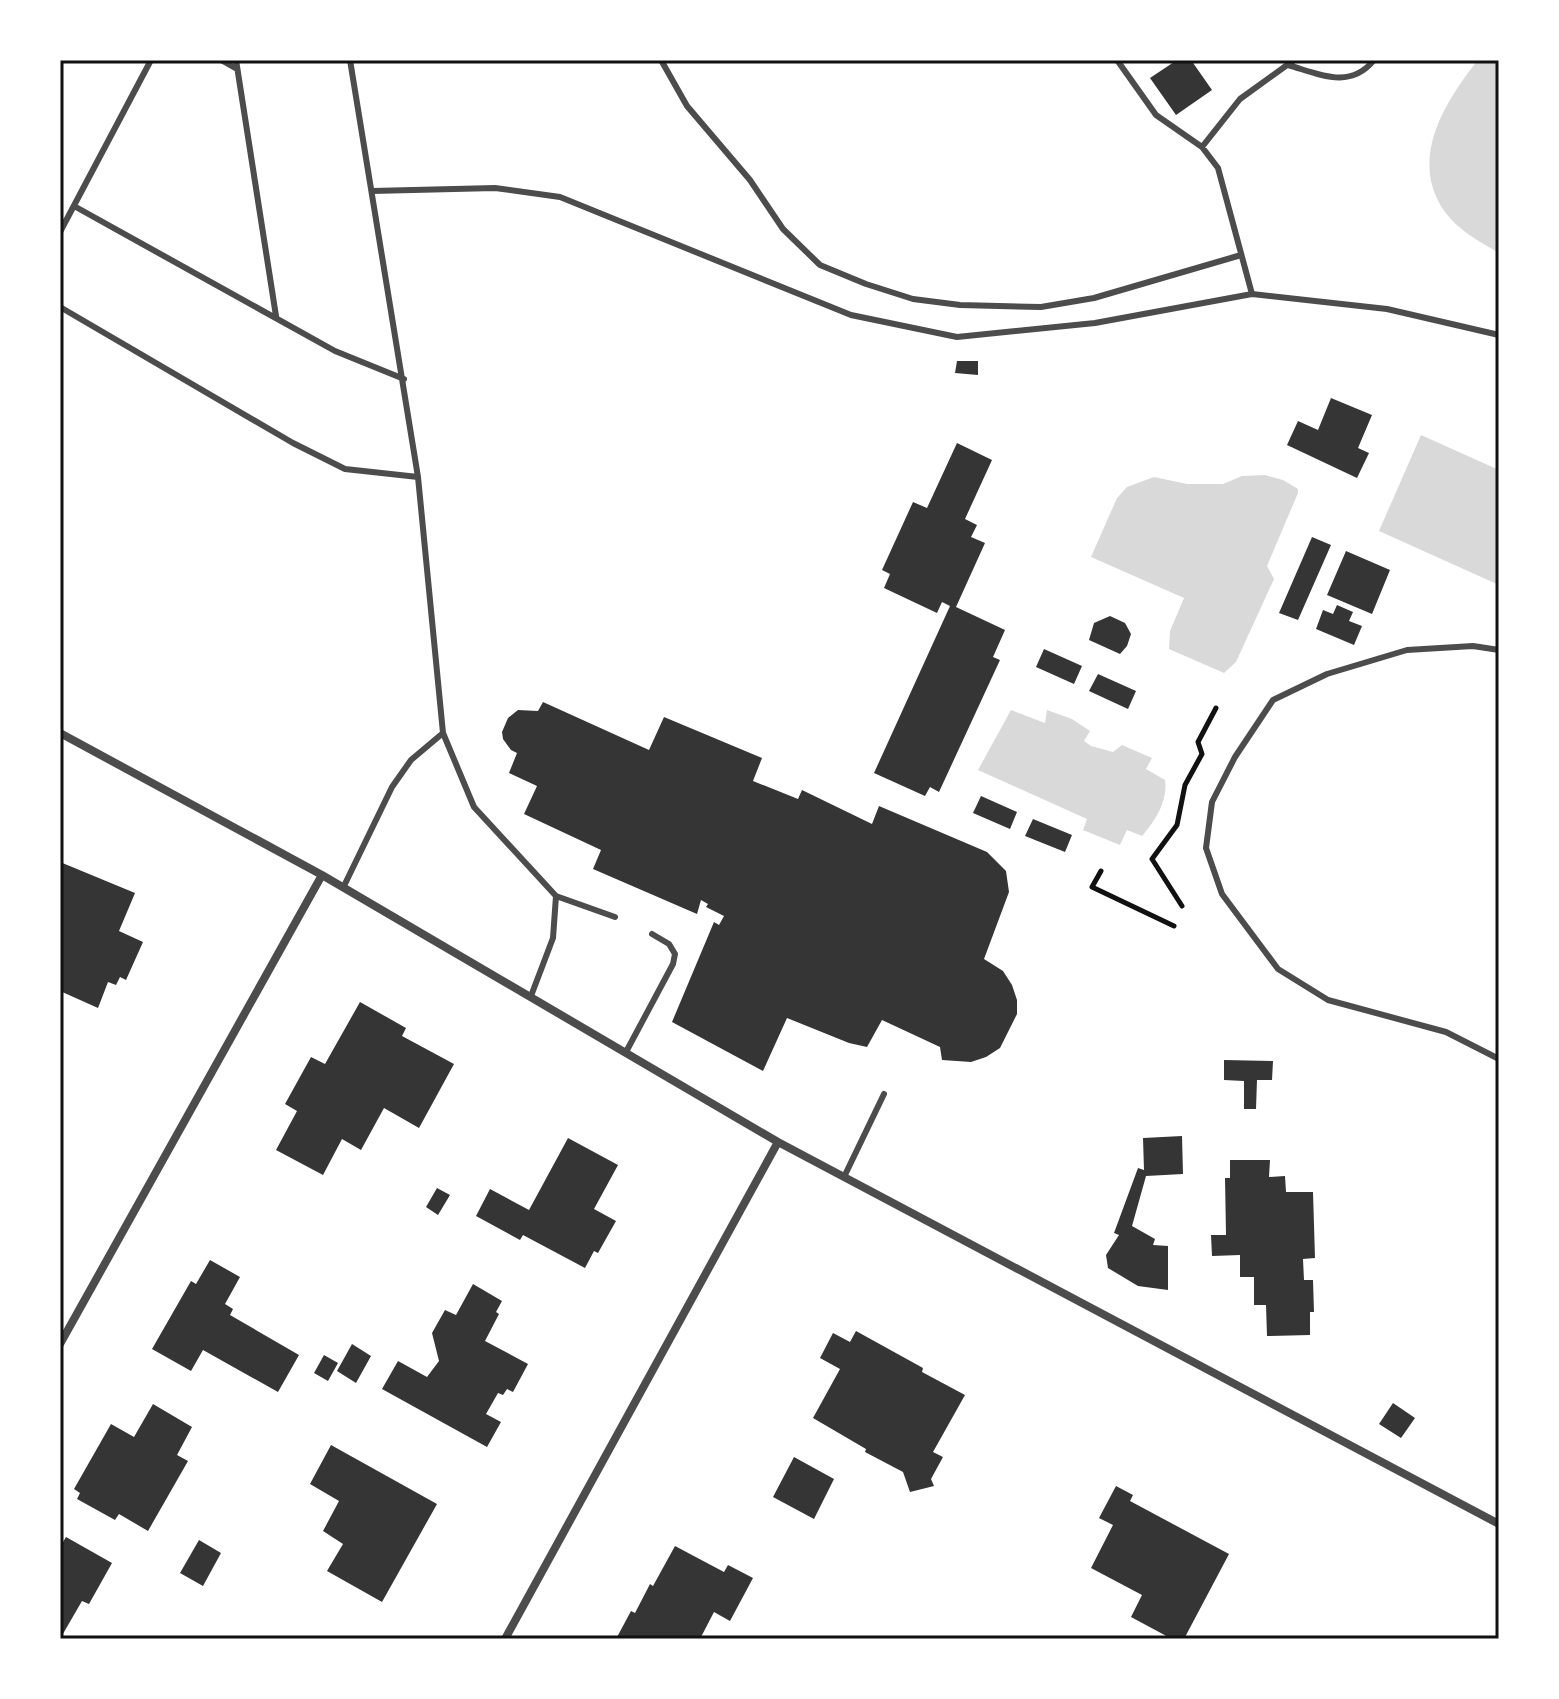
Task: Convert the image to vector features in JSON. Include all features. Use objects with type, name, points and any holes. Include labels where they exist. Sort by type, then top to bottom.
[{"type":"street","points":[[60,733],[322,875],[778,1142],[1499,1524]]},
{"type":"street","points":[[60,1344],[322,875]]},
{"type":"street","points":[[505,1639],[778,1142]]},
{"type":"lane","points":[[60,232],[151,60]]},
{"type":"lane","points":[[221,60],[237,69]]},
{"type":"lane","points":[[236,60],[276,316]]},
{"type":"lane","points":[[350,60],[418,477],[443,733],[474,807],[556,896],[615,917]]},
{"type":"lane","points":[[661,60],[687,106],[750,180],[783,229],[820,265],[866,284],[913,299],[960,305],[1041,307],[1094,298],[1241,255]]},
{"type":"lane","points":[[1117,60],[1156,115],[1202,147],[1218,168],[1252,294]]},
{"type":"lane","points":[[1202,147],[1240,99],[1291,62],[1344,78],[1355,77],[1374,60]]},
{"type":"lane","points":[[372,191],[495,188],[560,197],[851,315],[957,337],[1095,323],[1252,294],[1387,309],[1499,335]]},
{"type":"lane","points":[[74,206],[335,351],[404,379]]},
{"type":"lane","points":[[60,307],[293,443],[345,469],[418,477]]},
{"type":"lane","points":[[1499,650],[1473,646],[1407,650],[1327,674],[1273,700],[1235,757],[1212,802],[1206,848],[1222,894],[1278,969],[1328,1000],[1446,1032],[1499,1059]]},
{"type":"lane","points":[[343,888],[392,787],[411,760],[443,733]]},
{"type":"lane","points":[[531,996],[553,938],[556,896]]},
{"type":"lane","points":[[626,1052],[673,964],[675,954],[669,944],[652,934]]},
{"type":"lane","points":[[844,1177],[884,1094]]},
{"type":"path","points":[[1182,906],[1152,859],[1177,825],[1185,785],[1202,754],[1198,742],[1216,708]]},
{"type":"path","points":[[1101,871],[1092,887],[1174,926]]},
{"type":"shaded area","points":[[1478,60],[1499,60],[1499,253],[1450,218],[1434,192],[1430,172],[1430,152],[1443,113]]},
{"type":"shaded area","points":[[1421,435],[1499,470],[1499,585],[1379,531]]},
{"type":"shaded area","points":[[1265,475],[1283,480],[1298,489],[1298,493],[1267,566],[1274,579],[1236,662],[1224,673],[1169,649],[1170,631],[1184,598],[1091,557],[1117,498],[1127,487],[1154,477],[1187,484],[1223,484],[1242,476]]},
{"type":"shaded area","points":[[1011,710],[1045,723],[1047,710],[1072,719],[1090,731],[1084,741],[1091,746],[1113,752],[1122,745],[1152,758],[1146,769],[1165,780],[1164,796],[1156,817],[1142,836],[1127,830],[1120,845],[1083,830],[1087,819],[978,770]]},
{"type":"building","points":[[1177,60],[1191,60],[1212,90],[1176,115],[1150,78]]},
{"type":"building","points":[[957,361],[978,361],[978,375],[955,373]]},
{"type":"building","points":[[1331,398],[1372,415],[1358,448],[1369,453],[1357,478],[1287,445],[1298,421],[1318,430]]},
{"type":"building","points":[[957,443],[992,460],[965,519],[977,525],[971,537],[985,543],[956,607],[1005,630],[993,657],[1000,660],[939,792],[930,787],[925,796],[874,773],[950,606],[942,602],[937,613],[884,588],[890,574],[882,570],[913,502],[927,508]]},
{"type":"building","points":[[1312,537],[1331,545],[1298,620],[1279,613]]},
{"type":"building","points":[[1346,551],[1390,570],[1372,614],[1327,595]]},
{"type":"building","points":[[1337,605],[1353,612],[1349,621],[1362,626],[1354,645],[1316,629],[1323,610],[1333,614]]},
{"type":"building","points":[[1110,616],[1125,623],[1131,634],[1120,654],[1089,640],[1094,623]]},
{"type":"building","points":[[1044,649],[1082,666],[1074,684],[1036,667]]},
{"type":"building","points":[[1098,674],[1136,691],[1128,709],[1089,691]]},
{"type":"building","points":[[543,702],[649,750],[664,717],[762,758],[753,781],[798,799],[802,790],[872,824],[879,806],[987,852],[1006,871],[1009,892],[984,959],[1003,971],[1017,1000],[1017,1014],[1000,1048],[971,1062],[942,1060],[940,1047],[882,1020],[867,1047],[787,1018],[763,1071],[672,1022],[714,922],[719,925],[724,916],[706,907],[708,904],[701,900],[697,914],[593,869],[601,850],[524,814],[537,786],[509,773],[517,753],[503,739],[502,732],[508,718],[518,710],[538,711]]},
{"type":"building","points":[[981,796],[1017,812],[1010,829],[973,813]]},
{"type":"building","points":[[1033,819],[1072,835],[1065,852],[1025,836]]},
{"type":"building","points":[[60,862],[135,893],[119,931],[143,942],[126,980],[120,977],[116,985],[108,982],[98,1008],[60,991]]},
{"type":"building","points":[[360,1002],[406,1028],[402,1036],[454,1064],[419,1128],[384,1108],[361,1150],[342,1139],[323,1175],[276,1150],[297,1111],[285,1104],[311,1057],[325,1064]]},
{"type":"building","points":[[1224,1060],[1273,1061],[1272,1080],[1257,1080],[1256,1109],[1244,1109],[1244,1081],[1224,1080]]},
{"type":"building","points":[[1182,1136],[1183,1174],[1146,1176],[1132,1226],[1155,1239],[1153,1245],[1168,1246],[1168,1290],[1138,1286],[1108,1268],[1106,1255],[1119,1235],[1114,1233],[1138,1168],[1144,1170],[1143,1138]]},
{"type":"building","points":[[568,1138],[618,1165],[594,1209],[616,1221],[598,1253],[594,1251],[585,1268],[523,1235],[520,1240],[476,1216],[490,1189],[529,1210]]},
{"type":"building","points":[[1230,1160],[1270,1160],[1269,1177],[1285,1176],[1286,1192],[1313,1192],[1315,1258],[1303,1259],[1304,1280],[1313,1280],[1314,1312],[1310,1312],[1310,1335],[1267,1336],[1266,1305],[1254,1305],[1254,1277],[1240,1277],[1240,1255],[1212,1256],[1211,1235],[1226,1235],[1225,1178],[1230,1178]]},
{"type":"building","points":[[437,1188],[450,1195],[438,1215],[426,1207]]},
{"type":"building","points":[[210,1260],[240,1277],[225,1304],[233,1309],[230,1315],[299,1355],[278,1392],[203,1350],[191,1371],[152,1349],[191,1281],[196,1284]]},
{"type":"building","points":[[473,1284],[502,1301],[485,1341],[528,1364],[513,1392],[507,1389],[503,1395],[498,1393],[486,1414],[501,1422],[487,1447],[382,1389],[398,1361],[427,1377],[439,1361],[432,1333],[445,1310],[456,1315]]},
{"type":"building","points":[[856,1331],[965,1395],[933,1452],[943,1457],[931,1479],[934,1486],[910,1492],[903,1472],[865,1452],[866,1449],[813,1418],[840,1369],[820,1358],[833,1333],[850,1342]]},
{"type":"building","points":[[352,1344],[371,1356],[356,1383],[337,1371]]},
{"type":"building","points":[[324,1355],[338,1363],[328,1381],[314,1373]]},
{"type":"building","points":[[1393,1403],[1415,1418],[1401,1438],[1379,1424]]},
{"type":"building","points":[[153,1404],[192,1427],[177,1455],[188,1461],[148,1531],[119,1514],[115,1520],[77,1499],[80,1493],[74,1489],[111,1424],[134,1437]]},
{"type":"building","points":[[331,1445],[437,1504],[382,1602],[327,1571],[343,1544],[323,1531],[339,1501],[310,1484]]},
{"type":"building","points":[[794,1457],[834,1479],[814,1519],[773,1497]]},
{"type":"building","points":[[1116,1486],[1133,1495],[1130,1501],[1229,1554],[1184,1639],[1172,1639],[1131,1617],[1142,1595],[1091,1568],[1113,1525],[1099,1518]]},
{"type":"building","points":[[66,1537],[112,1563],[89,1604],[82,1601],[60,1639],[60,1547]]},
{"type":"building","points":[[199,1540],[221,1553],[203,1586],[180,1573]]},
{"type":"building","points":[[675,1546],[724,1572],[728,1565],[753,1578],[730,1621],[714,1612],[700,1639],[616,1639],[631,1611],[635,1613],[650,1584],[653,1586]]}]
